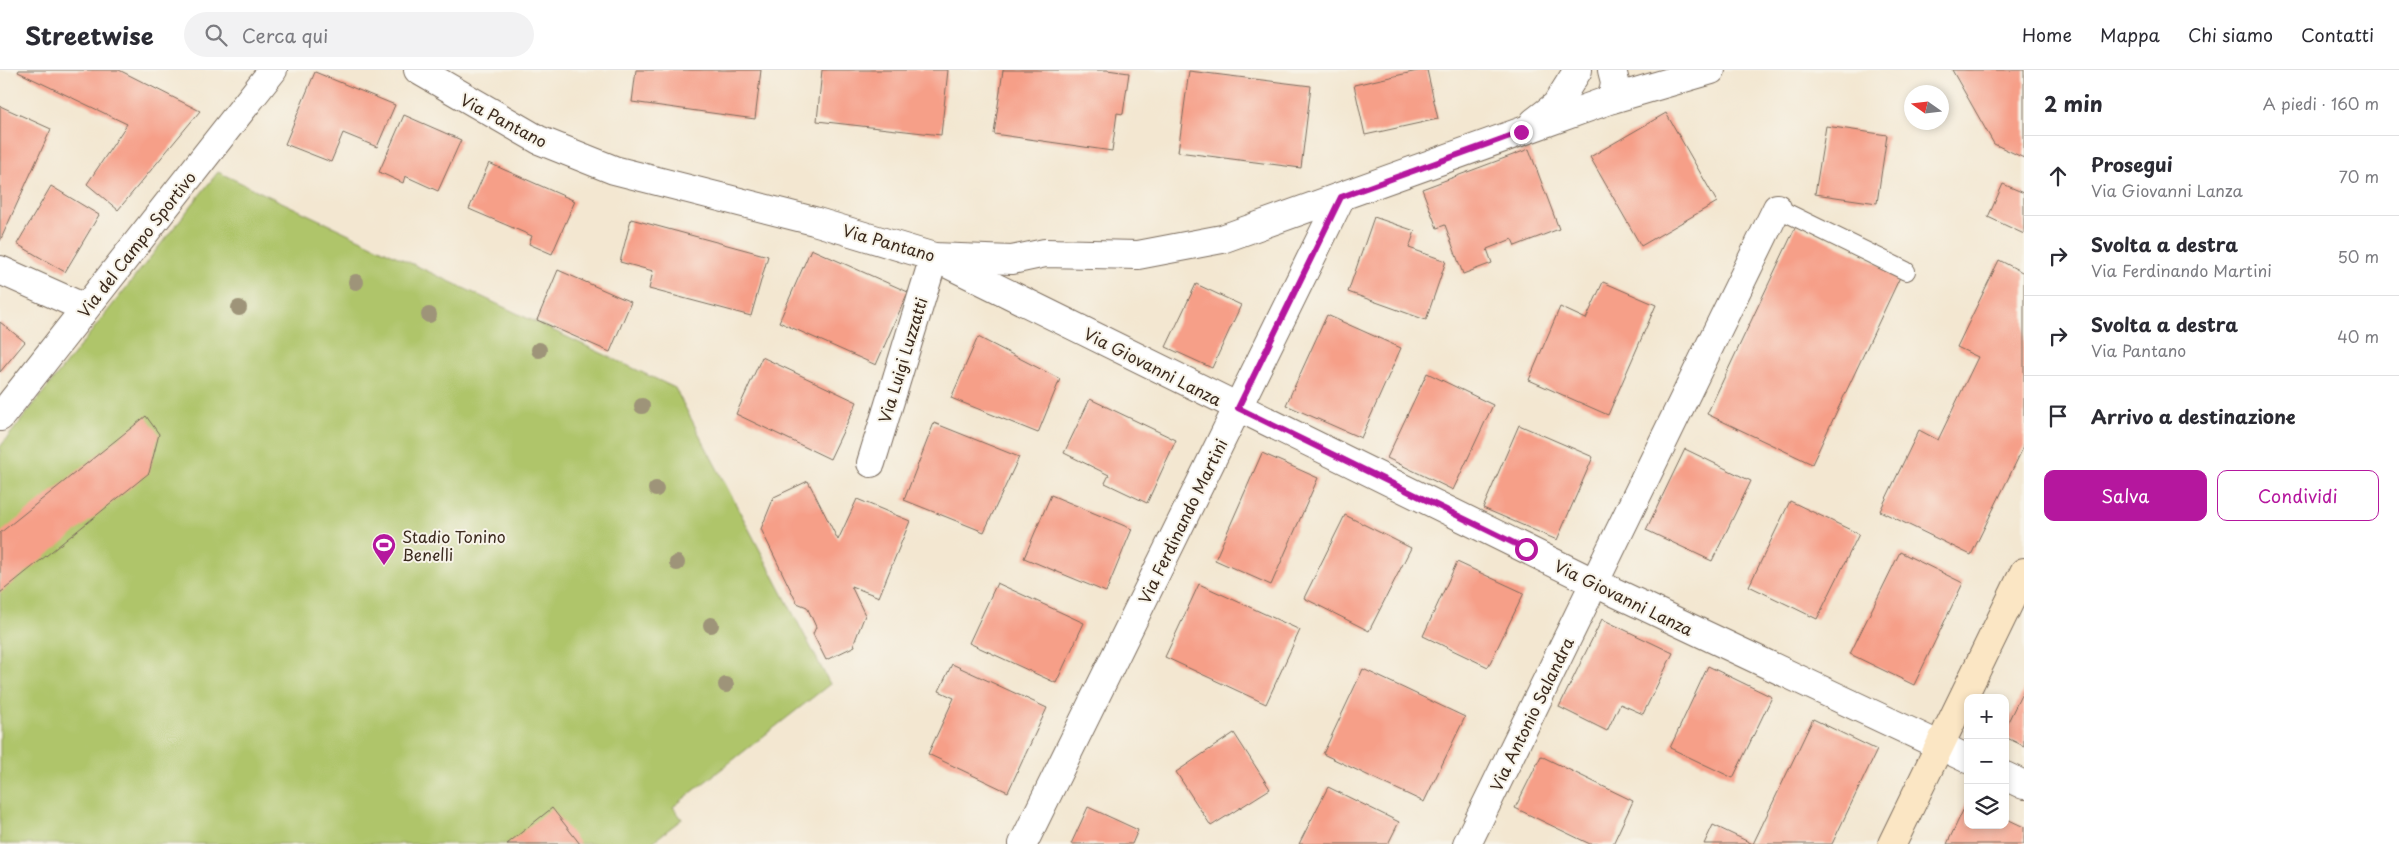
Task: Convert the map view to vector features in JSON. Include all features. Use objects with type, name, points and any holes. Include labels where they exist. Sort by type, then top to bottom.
[{"type":"street","name":"Via del Campo Sportivo","points":[[0,418],[273,70]]},
{"type":"street","name":"Via Pantano","points":[[418,70],[539,140],[614,170],[814,221],[934,256],[1012,260],[1045,253],[1138,255],[1222,239],[1612,99],[1711,70]]},
{"type":"street","name":"Via Pantano","points":[[1521,132],[1556,105],[1578,70]]},
{"type":"street","points":[[1612,70],[1615,82],[1612,99]]},
{"type":"street","name":"Via Ferdinando Martini","points":[[1023,844],[1341,197]]},
{"type":"street","name":"Via Antonio Salandra","points":[[1467,844],[1777,208]]},
{"type":"street","name":"Via Giovanni Lanza","points":[[934,256],[1595,583],[1964,757]]},
{"type":"street","name":"Via Luigi Luzzatti","points":[[871,463],[934,256]]},
{"type":"street","points":[[0,270],[85,308]]},
{"type":"street","points":[[1892,844],[2024,572]]},
{"type":"street","points":[[2009,778],[2024,785]]},
{"type":"lane","points":[[1777,208],[1906,271]]},
{"type":"green space","name":"Stadio Tonino Benelli","points":[[218,172],[675,388],[830,684],[673,807],[682,819],[650,844],[0,844],[0,447]]},
{"type":"building","points":[[19,70],[119,70],[200,111],[118,210],[87,184],[127,124],[18,72]]},
{"type":"building","points":[[636,70],[761,70],[755,119],[632,102]]},
{"type":"building","points":[[822,70],[948,70],[941,135],[817,121]]},
{"type":"building","points":[[1003,70],[1107,70],[1129,73],[1123,114],[1117,113],[1112,151],[994,134]]},
{"type":"building","points":[[1427,70],[1438,119],[1365,135],[1354,85]]},
{"type":"building","points":[[1952,70],[2024,70],[2024,158],[1994,144]]},
{"type":"building","points":[[1189,71],[1311,86],[1301,168],[1178,152]]},
{"type":"building","points":[[315,72],[395,105],[377,147],[343,133],[331,162],[285,144]]},
{"type":"building","points":[[0,106],[51,129],[0,241]]},
{"type":"building","points":[[1666,113],[1717,202],[1641,246],[1590,157]]},
{"type":"building","points":[[404,115],[461,140],[438,191],[405,176],[403,183],[379,172]]},
{"type":"building","points":[[1826,126],[1887,135],[1877,203],[1815,194]]},
{"type":"building","points":[[1529,149],[1559,229],[1515,246],[1512,239],[1487,249],[1492,263],[1463,274],[1445,225],[1437,228],[1422,189]]},
{"type":"building","points":[[489,163],[575,201],[552,254],[529,244],[532,236],[469,209]]},
{"type":"building","points":[[2003,184],[2024,193],[2024,234],[1988,217]]},
{"type":"building","points":[[51,186],[99,215],[65,272],[17,244]]},
{"type":"building","points":[[1374,217],[1415,231],[1409,248],[1446,261],[1426,320],[1348,292]]},
{"type":"building","points":[[631,219],[768,256],[751,316],[649,289],[653,271],[620,262]]},
{"type":"building","points":[[1796,226],[1901,275],[1812,464],[1707,414]]},
{"type":"building","points":[[811,249],[908,292],[876,365],[779,322]]},
{"type":"building","points":[[1999,260],[2024,273],[2024,446],[1971,555],[1880,511],[1919,430],[1938,440],[1978,357],[1957,347]]},
{"type":"building","points":[[558,270],[631,302],[610,352],[537,320]]},
{"type":"building","points":[[1603,282],[1656,305],[1608,415],[1529,380],[1560,307],[1586,319]]},
{"type":"building","points":[[1196,284],[1241,305],[1212,368],[1166,347]]},
{"type":"building","points":[[1327,315],[1401,348],[1361,438],[1286,405]]},
{"type":"building","points":[[0,322],[25,342],[0,372]]},
{"type":"building","points":[[978,337],[1060,379],[1038,433],[951,398]]},
{"type":"building","points":[[762,357],[857,402],[830,459],[736,414]]},
{"type":"building","points":[[1427,373],[1493,405],[1453,490],[1387,458]]},
{"type":"building","points":[[1090,399],[1176,440],[1147,503],[1105,483],[1109,475],[1064,453]]},
{"type":"building","points":[[146,416],[159,434],[149,473],[0,593],[0,533]]},
{"type":"building","points":[[934,423],[1019,457],[984,532],[904,500]]},
{"type":"building","points":[[1519,425],[1593,457],[1557,540],[1483,508]]},
{"type":"building","points":[[1685,449],[1751,481],[1712,561],[1646,530]]},
{"type":"building","points":[[1262,453],[1318,478],[1271,585],[1215,560]]},
{"type":"building","points":[[808,481],[838,540],[857,499],[910,521],[879,597],[851,586],[865,615],[854,643],[855,646],[826,660],[813,634],[816,627],[807,607],[797,603],[761,529],[774,497]]},
{"type":"building","points":[[1051,495],[1132,529],[1106,592],[1024,558]]},
{"type":"building","points":[[1790,501],[1859,534],[1817,619],[1749,586]]},
{"type":"building","points":[[1345,515],[1411,548],[1369,631],[1304,598]]},
{"type":"building","points":[[1900,552],[1963,583],[1914,685],[1850,654]]},
{"type":"building","points":[[1457,562],[1524,593],[1488,667],[1423,636]]},
{"type":"building","points":[[997,583],[1084,623],[1056,683],[969,643]]},
{"type":"building","points":[[1199,584],[1300,630],[1266,704],[1165,657]]},
{"type":"building","points":[[1602,619],[1673,653],[1643,714],[1620,704],[1607,731],[1559,707]]},
{"type":"building","points":[[952,664],[1047,708],[1008,792],[928,754],[954,698],[939,691]]},
{"type":"building","points":[[1708,666],[1772,697],[1733,778],[1670,748]]},
{"type":"building","points":[[1363,669],[1465,717],[1424,802],[1323,754]]},
{"type":"building","points":[[2024,689],[2024,746],[2009,739],[2009,720]]},
{"type":"building","points":[[1813,719],[1877,750],[1832,844],[1753,844]]},
{"type":"building","points":[[1234,733],[1270,789],[1211,826],[1176,772]]},
{"type":"building","points":[[1541,756],[1633,801],[1613,844],[1590,844],[1515,808]]},
{"type":"building","points":[[1328,787],[1399,822],[1388,844],[1299,844]]},
{"type":"building","points":[[1088,807],[1138,830],[1132,844],[1071,844]]},
{"type":"building","points":[[552,808],[580,844],[507,844]]},
{"type":"building","points":[[1964,808],[1964,829],[2009,829],[2009,820],[2024,827],[2024,844],[1947,844]]},
{"type":"building","points":[[1713,825],[1753,844],[1704,844]]},
{"type":"place","name":"Stadio Tonino Benelli","points":[[384,566]]},
{"type":"route","points":[[1521,132],[1341,197],[1238,408],[1526,549]]}]
